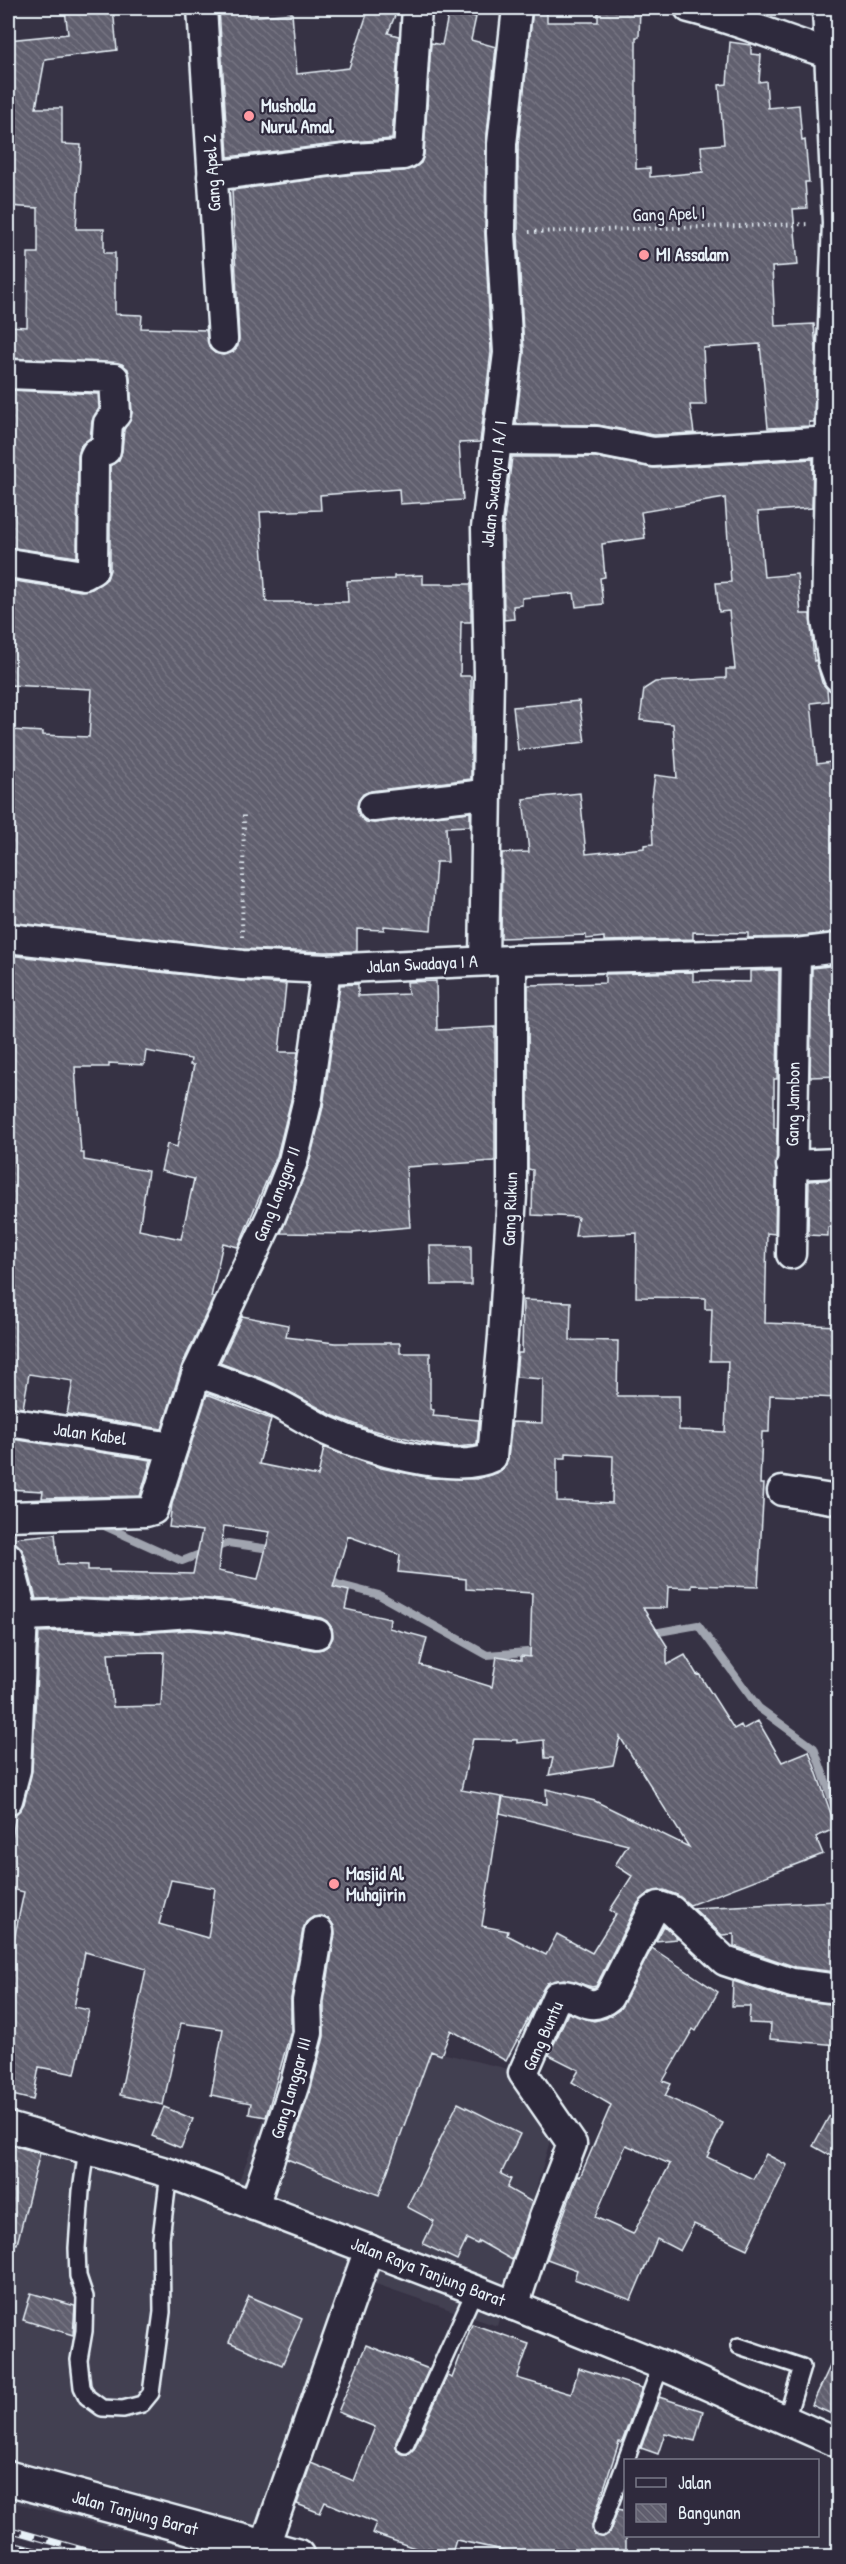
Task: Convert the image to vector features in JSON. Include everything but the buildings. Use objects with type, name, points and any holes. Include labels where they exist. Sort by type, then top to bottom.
[{"type":"main road","name":"Jalan Tanjung Barat","points":[[8,2478],[297,2556]]},
{"type":"street","name":"Gang Apel 2","points":[[202,8],[223,339]]},
{"type":"street","points":[[212,176],[408,153],[417,8]]},
{"type":"street","name":"Jalan Swadaya I A/ I","points":[[484,962],[485,794],[489,675],[486,528],[508,353],[501,233],[502,144],[517,8]]},
{"type":"street","points":[[689,8],[724,17],[772,36],[830,54]]},
{"type":"street","points":[[831,14],[830,54],[837,223],[835,374],[826,620],[833,663],[838,677]]},
{"type":"street","points":[[8,374],[114,378],[116,417],[108,423],[106,450],[96,453],[94,457],[93,570],[84,575],[8,563]]},
{"type":"street","points":[[498,440],[597,441],[653,452],[831,441]]},
{"type":"street","points":[[373,807],[485,794]]},
{"type":"street","name":"Jalan Swadaya I A","points":[[8,938],[242,965],[326,969],[512,960],[796,953],[838,948]]},
{"type":"street","name":"Gang Jambon","points":[[791,1254],[796,953]]},
{"type":"street","name":"Gang Rukun","points":[[197,1372],[268,1398],[329,1431],[420,1460],[447,1464],[477,1462],[492,1457],[512,1195],[512,960]]},
{"type":"street","name":"Gang Langgar II","points":[[8,1516],[151,1511],[197,1372],[271,1216],[293,1161],[307,1103],[326,969]]},
{"type":"street","points":[[791,1165],[838,1163]]},
{"type":"street","name":"Jalan Kabel","points":[[8,1422],[173,1447]]},
{"type":"street","points":[[782,1491],[838,1500]]},
{"type":"street","points":[[8,1557],[23,1616],[13,1697],[16,1770],[8,1800]]},
{"type":"street","points":[[23,1616],[71,1614],[136,1617],[190,1613],[228,1617],[317,1634]]},
{"type":"street","name":"Gang Buntu","points":[[514,2306],[541,2225],[572,2144],[523,2073],[557,1996],[564,1994],[600,2005],[609,1997],[652,1910],[659,1906],[670,1910],[725,1961],[792,1983],[838,1989]]},
{"type":"street","name":"Gang Langgar III","points":[[254,2206],[295,2083],[308,2033],[307,2001],[319,1932]]},
{"type":"street","name":"Jalan Raya Tanjung Barat","points":[[8,2127],[170,2173],[475,2290],[661,2365],[838,2443]]},
{"type":"street","points":[[269,2534],[369,2249]]},
{"type":"lane","points":[[87,2149],[77,2248],[78,2276],[85,2297],[84,2331],[79,2360],[82,2387],[87,2397],[102,2408],[123,2409],[142,2404],[151,2393],[162,2312],[161,2238],[170,2173]]},
{"type":"lane","points":[[405,2445],[475,2290]]},
{"type":"lane","points":[[739,2346],[802,2367],[786,2420]]},
{"type":"lane","points":[[627,2459],[661,2365]]},
{"type":"lane","points":[[601,2528],[624,2466]]},
{"type":"path","name":"Gang Apel I","points":[[501,233],[837,223]]},
{"type":"path","points":[[242,965],[244,815]]},
{"type":"shaded area","points":[[303,2020],[513,2070],[555,2123],[497,2326],[373,2283],[267,2556],[221,2556],[8,2501],[8,2108],[238,2183]]},
{"type":"waterway","points":[[98,1523],[182,1561],[228,1543],[277,1550]]},
{"type":"waterway","points":[[327,1577],[337,1584],[379,1595],[487,1655],[540,1651]]},
{"type":"waterway","points":[[648,1634],[698,1625],[759,1708],[814,1748],[838,1816]]},
{"type":"railway","points":[[8,2529],[104,2556]]},
{"type":"railway","points":[[8,2544],[54,2556]]},
{"type":"place","name":"Musholla Nurul Amal","points":[[249,116]]},
{"type":"place","name":"MI Assalam","points":[[644,255]]},
{"type":"place","name":"Masjid Al Muhajirin","points":[[334,1884]]}]
